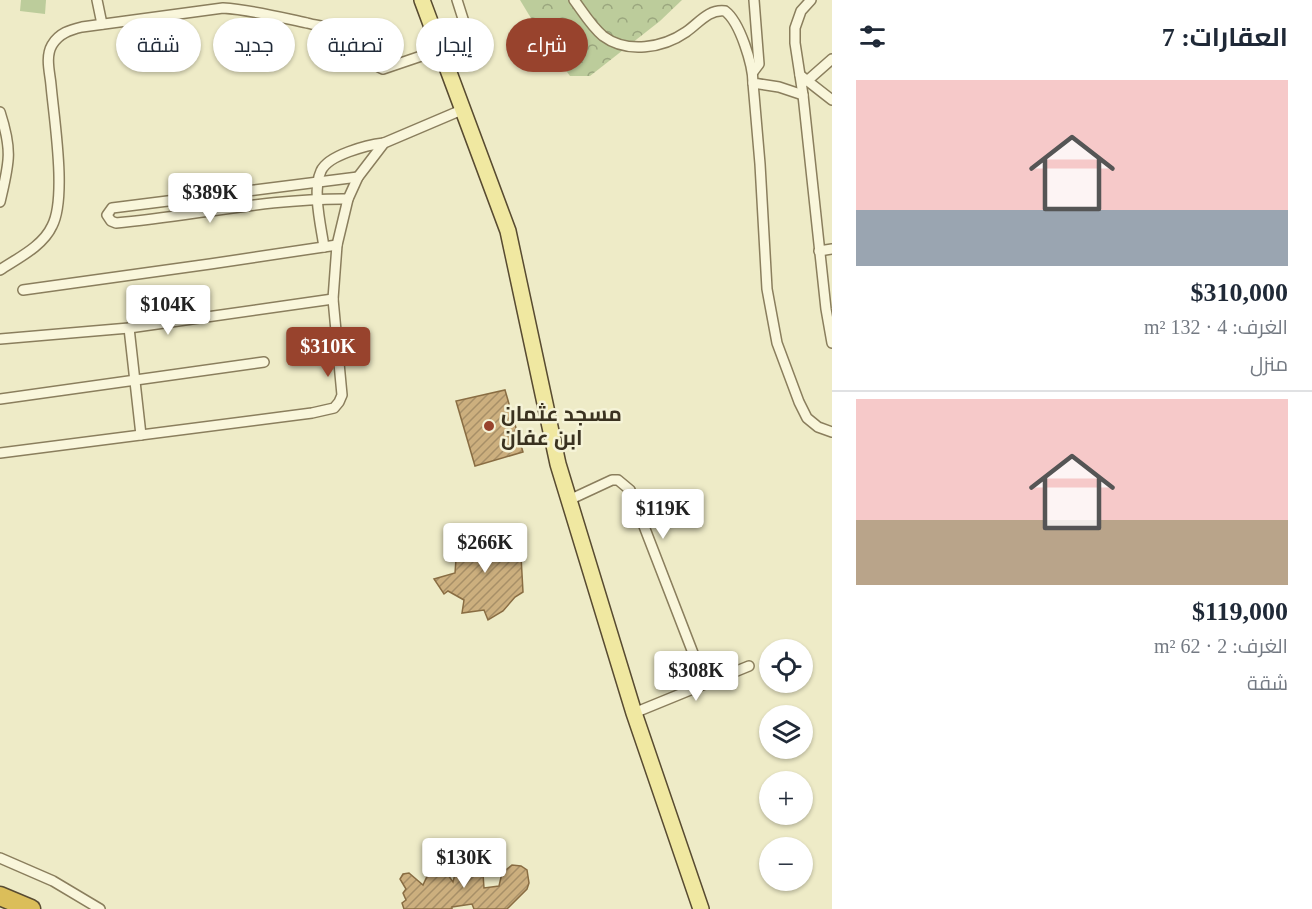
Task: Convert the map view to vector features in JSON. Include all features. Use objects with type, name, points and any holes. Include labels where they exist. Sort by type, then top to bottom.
[{"type":"highway","points":[[0,896],[31,909]]},
{"type":"main road","points":[[423,0],[430,18]]},
{"type":"main road","points":[[450,72],[508,231],[558,464],[634,713],[701,909]]},
{"type":"street","points":[[97,0],[102,24]]},
{"type":"street","points":[[457,0],[463,18]]},
{"type":"street","points":[[574,0],[591,24],[603,36],[615,43],[629,46],[662,44],[686,32],[712,12],[725,11],[735,22],[753,72],[767,289],[777,342],[807,418],[818,427],[832,432]]},
{"type":"street","points":[[753,72],[759,64],[754,0]]},
{"type":"street","points":[[811,0],[801,11],[795,28],[795,43],[804,78],[803,95],[819,251],[829,309],[832,344]]},
{"type":"street","points":[[0,270],[45,238],[53,225],[60,198],[48,58],[52,45],[64,31],[222,4],[334,29],[356,37],[367,48],[376,65],[383,69],[416,58]]},
{"type":"street","points":[[804,78],[832,59]]},
{"type":"street","points":[[804,78],[832,100]]},
{"type":"street","points":[[753,83],[779,87],[803,95]]},
{"type":"street","points":[[324,247],[318,182],[321,170],[327,164],[358,148],[384,143],[464,109]]},
{"type":"street","points":[[0,112],[10,150],[0,202]]},
{"type":"street","points":[[0,453],[312,413],[334,408],[339,402],[342,386],[333,299],[337,245],[348,199],[358,177],[384,143]]},
{"type":"street","points":[[348,199],[318,198],[285,201],[116,223],[111,221],[107,215],[112,208],[358,177]]},
{"type":"street","points":[[178,201],[179,215]]},
{"type":"street","points":[[23,290],[337,245]]},
{"type":"street","points":[[819,251],[832,249]]},
{"type":"street","points":[[0,339],[129,328],[333,299]]},
{"type":"street","points":[[129,328],[141,435]]},
{"type":"street","points":[[0,399],[264,362]]},
{"type":"street","points":[[569,500],[612,480],[618,480],[630,490],[705,684]]},
{"type":"street","points":[[634,713],[749,666]]},
{"type":"street","points":[[0,858],[53,881],[100,909]]},
{"type":"green space","points":[[21,0],[46,0],[45,14],[20,11]]},
{"type":"green space","points":[[520,0],[682,0],[660,21],[590,76],[570,76],[567,72],[588,72],[588,18],[531,18]]},
{"type":"building","name":"مسجد عثمان ابن عفان","points":[[505,390],[523,452],[475,466],[456,401]]},
{"type":"building","points":[[476,528],[476,533],[491,540],[498,531],[510,551],[518,549],[521,556],[523,592],[515,597],[503,611],[488,620],[484,610],[462,613],[464,600],[448,591],[444,594],[434,579],[455,573],[456,559],[466,550],[457,530]]},
{"type":"building","points":[[473,862],[481,868],[484,888],[499,886],[502,873],[512,865],[521,866],[527,870],[529,883],[527,889],[507,909],[474,909],[472,904],[452,907],[452,909],[404,909],[402,903],[406,900],[403,893],[406,889],[400,879],[403,874],[409,873],[423,885],[429,872],[436,868],[446,872],[453,882],[456,870],[462,863]]},
{"type":"place","name":"مسجد عثمان ابن عفان","points":[[489,426]]}]
